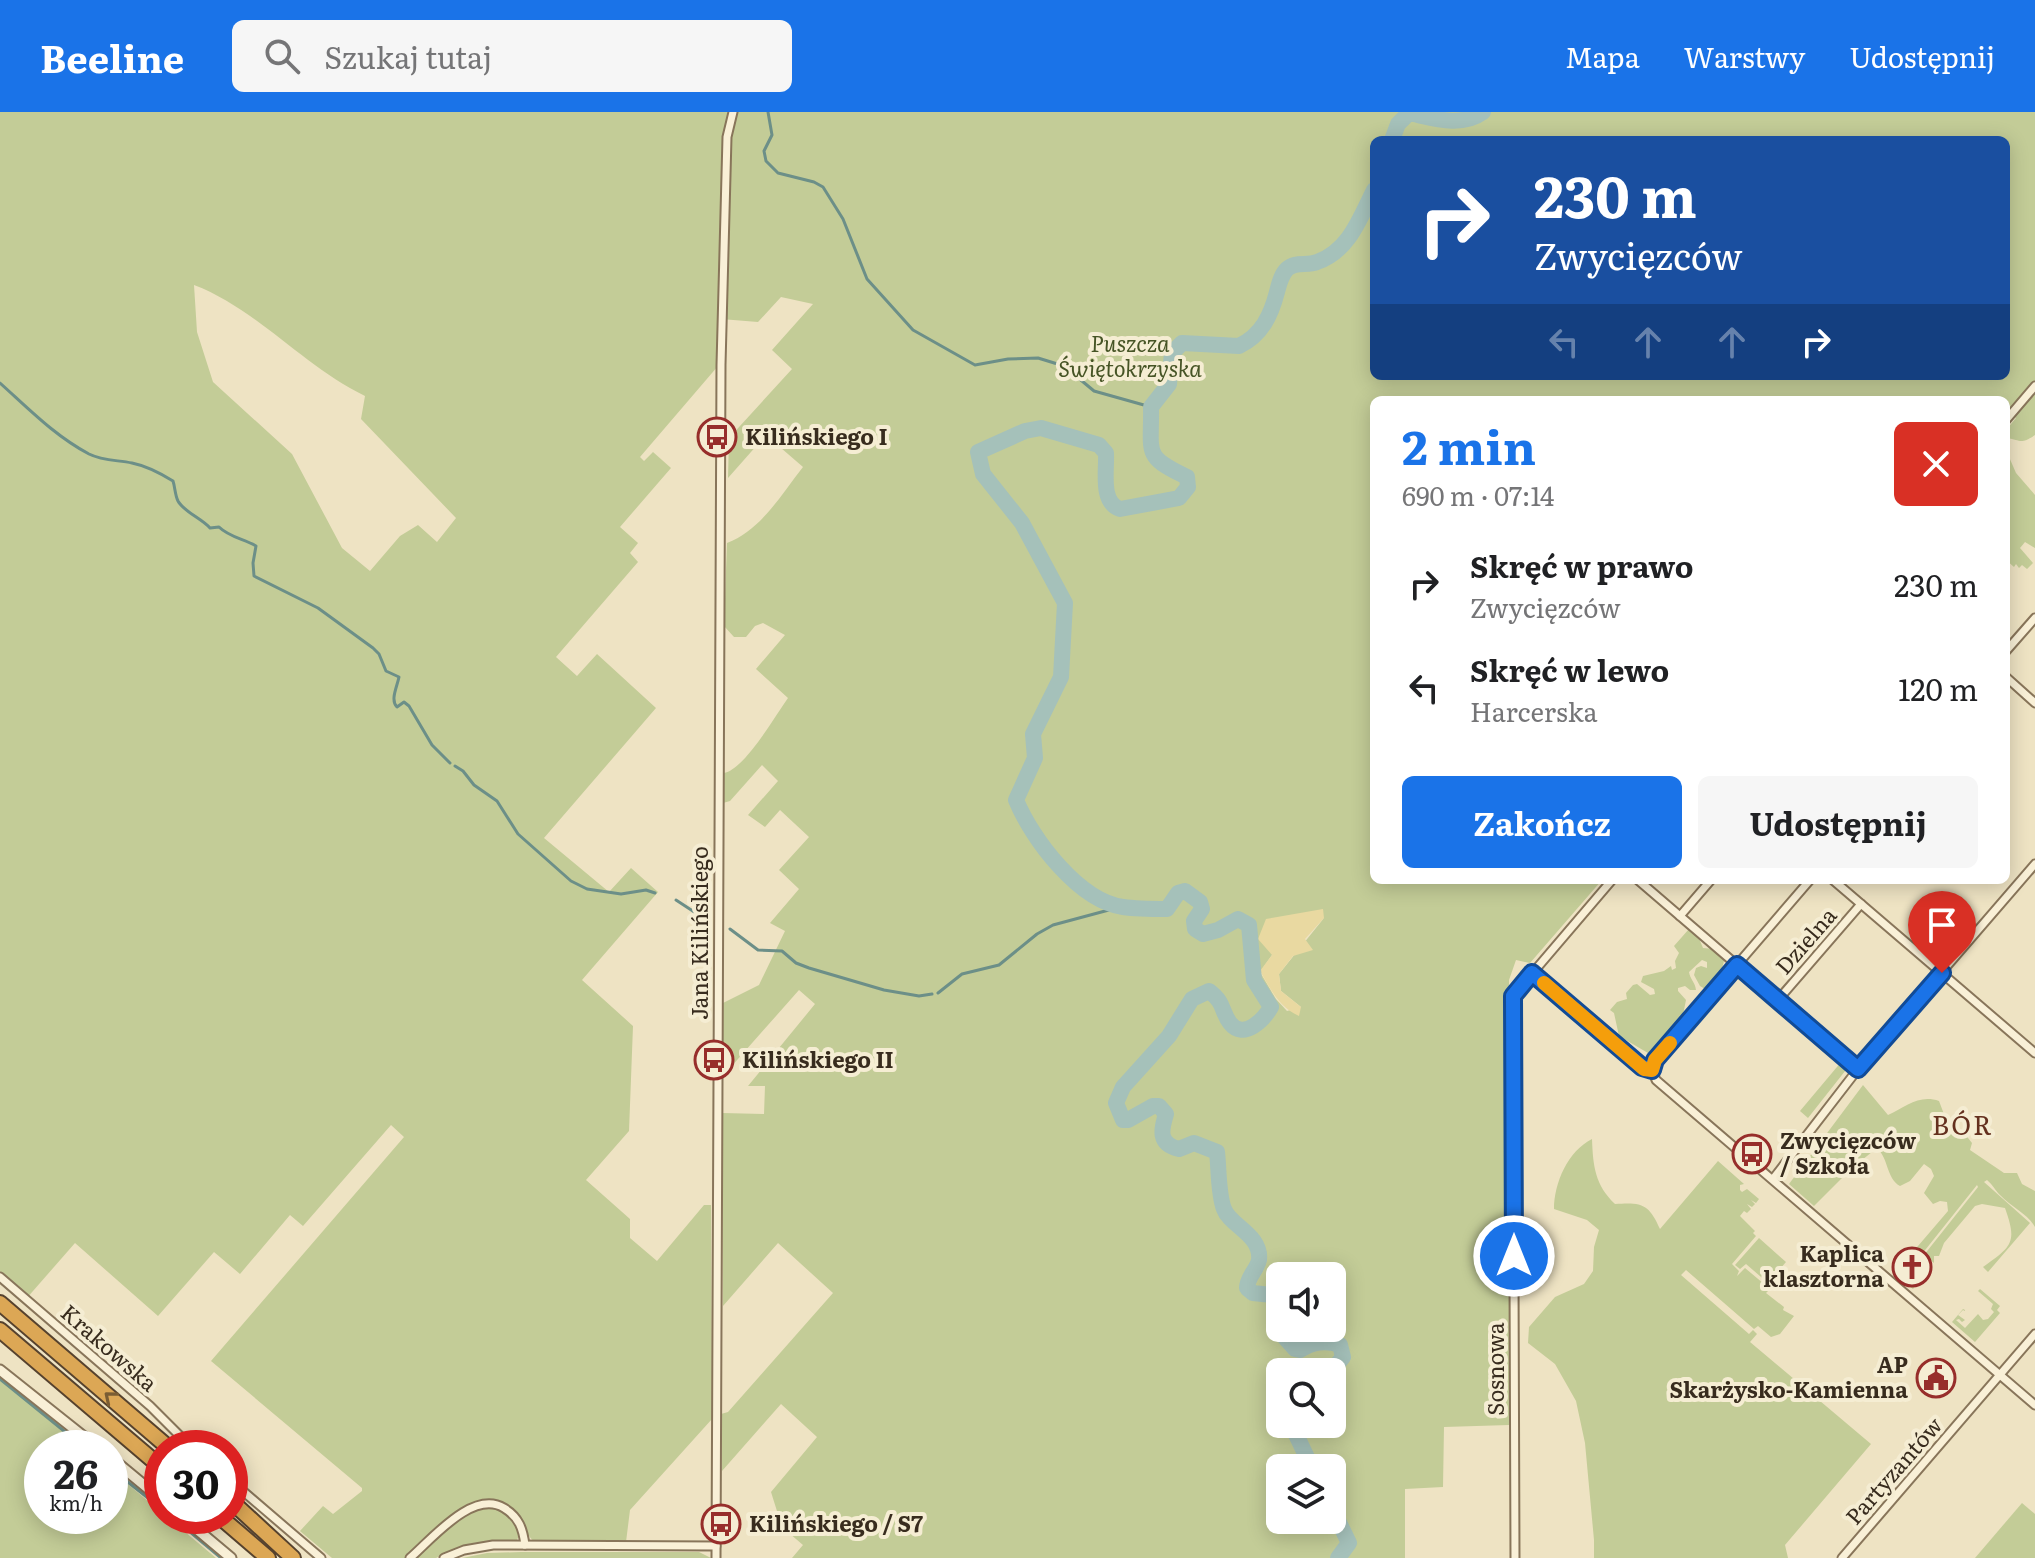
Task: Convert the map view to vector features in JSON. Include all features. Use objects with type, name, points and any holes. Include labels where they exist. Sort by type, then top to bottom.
[{"type":"highway","points":[[0,1303],[148,1430]]},
{"type":"highway","points":[[0,1330],[144,1453]]},
{"type":"highway","points":[[248,1517],[293,1558]]},
{"type":"highway","points":[[240,1534],[268,1558]]},
{"type":"street","name":"Jana Kilińskiego","points":[[716,1558],[722,355],[727,137],[733,112]]},
{"type":"street","points":[[2010,415],[2035,386]]},
{"type":"street","points":[[2010,646],[2035,618]]},
{"type":"street","points":[[2010,681],[2035,703]]},
{"type":"street","points":[[1773,1179],[1858,1069],[2035,864]]},
{"type":"street","name":"Sosnowa","points":[[1515,1558],[1513,996],[1609,884]]},
{"type":"street","points":[[1643,884],[1858,1069]]},
{"type":"street","points":[[1680,916],[1708,884]]},
{"type":"street","points":[[1807,884],[1655,1060],[1652,1070],[1656,1080],[2035,1405]]},
{"type":"street","points":[[1838,884],[2035,1053]]},
{"type":"street","name":"Dzielna","points":[[1778,1000],[1861,904]]},
{"type":"street","points":[[1532,973],[1642,1067],[1652,1070]]},
{"type":"street","name":"Krakowska","points":[[0,1277],[174,1430]]},
{"type":"street","name":"Partyzantów","points":[[1842,1558],[2035,1334]]},
{"type":"street","points":[[0,1370],[75,1430]]},
{"type":"street","points":[[128,1472],[144,1485]]},
{"type":"street","points":[[248,1495],[321,1558]]},
{"type":"street","points":[[410,1558],[461,1513],[483,1503],[499,1505],[516,1517],[523,1529],[525,1545]]},
{"type":"street","points":[[202,1534],[231,1558]]},
{"type":"street","points":[[444,1558],[474,1547],[716,1546]]},
{"type":"green space","name":"Puszcza Świętokrzyska","points":[[0,112],[2035,112],[2035,435],[2026,440],[2010,439],[2010,425],[2016,418],[2010,413],[2010,396],[1370,396],[1370,884],[1599,884],[1530,963],[1516,960],[1509,980],[1509,1425],[1444,1427],[1443,1487],[1405,1489],[1405,1558],[792,1558],[803,1545],[782,1527],[771,1492],[817,1437],[781,1404],[722,1471],[721,1414],[728,1412],[833,1293],[778,1243],[723,1306],[722,1113],[764,1114],[765,1086],[748,1086],[815,1004],[799,990],[723,1076],[723,1003],[759,985],[785,931],[770,923],[799,889],[779,870],[809,837],[780,810],[765,827],[748,815],[778,781],[762,765],[730,801],[723,803],[724,773],[750,752],[788,698],[756,669],[785,635],[763,623],[755,626],[746,637],[734,637],[724,626],[727,543],[760,521],[803,467],[766,435],[728,478],[729,438],[792,369],[772,350],[813,304],[781,297],[758,322],[721,319],[718,366],[640,457],[644,461],[653,452],[671,468],[620,527],[638,543],[630,553],[638,562],[556,657],[577,676],[597,654],[656,708],[544,838],[609,892],[631,868],[658,892],[582,980],[633,1026],[629,1131],[586,1180],[630,1219],[630,1238],[657,1261],[704,1205],[711,1205],[712,1419],[630,1510],[626,1542],[534,1541],[514,1510],[500,1501],[485,1500],[456,1513],[405,1558],[332,1558],[300,1531],[323,1506],[333,1514],[362,1488],[211,1361],[404,1137],[391,1125],[303,1226],[290,1215],[240,1274],[214,1252],[158,1316],[75,1243],[26,1299],[0,1278]],"holes":[[[194,285],[239,308],[342,384],[365,396],[361,419],[456,518],[437,542],[418,525],[400,536],[370,571],[342,548],[292,454],[213,382],[197,332]],[[1324,918],[1279,974],[1281,991],[1301,1007],[1287,1011],[1260,972],[1272,955]]]},
{"type":"green space","points":[[2010,459],[2016,473],[2035,495],[2035,548],[2025,542],[2020,548],[2033,563],[2027,569],[2022,565],[2019,568],[2016,564],[2014,567],[2010,564]]},
{"type":"green space","points":[[1689,929],[1698,936],[1703,948],[1714,949],[1724,961],[1719,980],[1705,989],[1700,986],[1694,975],[1696,968],[1707,968],[1707,962],[1702,960],[1689,972],[1696,990],[1685,986],[1678,988],[1686,1000],[1682,1020],[1648,1053],[1619,1036],[1614,1013],[1610,1010],[1617,1002],[1627,999],[1626,993],[1633,985],[1637,984],[1650,995],[1655,994],[1654,989],[1641,982],[1643,976],[1671,966],[1672,970],[1676,968],[1679,953],[1674,946]]},
{"type":"green space","points":[[1811,1034],[1849,1066],[1808,1118],[1800,1111],[1842,1061]]},
{"type":"green space","points":[[1863,1085],[1888,1115],[1919,1100],[1939,1101],[1950,1130],[1964,1133],[1972,1143],[1970,1150],[2004,1173],[2017,1173],[2022,1184],[2035,1191],[2035,1227],[1987,1180],[1984,1182],[2030,1223],[1988,1272],[1983,1267],[2001,1254],[2010,1242],[2011,1229],[2005,1208],[1982,1204],[1975,1206],[1944,1243],[1939,1256],[1934,1256],[1934,1263],[1924,1255],[1977,1185],[1922,1254],[1918,1252],[1905,1267],[1920,1281],[1913,1289],[1894,1274],[1948,1211],[1947,1202],[1933,1204],[1924,1193],[1934,1176],[1931,1169],[1924,1164],[1910,1181],[1900,1186],[1895,1183],[1877,1148],[1814,1206],[1789,1184]]},
{"type":"green space","points":[[1592,1139],[1596,1174],[1608,1197],[1615,1204],[1644,1206],[1660,1229],[1718,1161],[1744,1184],[1740,1185],[1742,1192],[1747,1189],[1759,1199],[1756,1203],[1751,1200],[1755,1204],[1752,1207],[1747,1204],[1751,1209],[1740,1216],[1756,1236],[1732,1264],[1739,1271],[1737,1276],[1745,1268],[1770,1289],[1766,1293],[1784,1307],[1783,1310],[1794,1316],[1780,1334],[1771,1337],[1758,1326],[1754,1329],[1686,1270],[1681,1275],[1749,1334],[1753,1330],[1757,1334],[1750,1342],[1871,1444],[1785,1545],[1788,1558],[1594,1558],[1585,1443],[1576,1401],[1555,1364],[1528,1343],[1529,1327],[1555,1297],[1584,1284],[1593,1271],[1594,1247],[1599,1230],[1587,1220],[1554,1209],[1564,1169],[1576,1151]]},
{"type":"green space","points":[[1759,1238],[1786,1262],[1768,1283],[1746,1264],[1740,1269],[1735,1265]]},
{"type":"green space","points":[[1980,1289],[2000,1306],[1997,1310],[2000,1313],[1975,1342],[1952,1322],[1963,1309],[1965,1311],[1958,1315],[1965,1320],[1956,1320],[1965,1328],[1978,1314],[1983,1320],[1994,1312],[1991,1309],[1993,1304],[1978,1291]]},
{"type":"green space","points":[[0,1378],[62,1430],[24,1430],[24,1534],[128,1534],[128,1484],[144,1498],[144,1534],[187,1534],[216,1558],[0,1558]]},
{"type":"green space","points":[[2022,1503],[2035,1514],[2035,1558],[1975,1558]]},
{"type":"green space","points":[[491,1507],[505,1513],[515,1523],[520,1533],[517,1540],[473,1543],[436,1558],[413,1558],[459,1519]]},
{"type":"green space","points":[[699,1552],[711,1558],[462,1558],[487,1553]]},
{"type":"sand","points":[[1323,909],[1324,918],[1305,939],[1313,950],[1293,956],[1279,974],[1281,991],[1301,1007],[1299,1016],[1281,1003],[1260,971],[1272,955],[1258,939],[1266,919]]},
{"type":"waterway","points":[[768,112],[772,135],[764,151],[766,161],[778,173],[823,187],[843,219],[867,279],[913,330],[975,365],[1038,358],[1064,366],[1094,391],[1151,407]]},
{"type":"waterway","points":[[1394,136],[1398,124],[1409,113],[1456,121],[1483,112]]},
{"type":"waterway","points":[[1266,1294],[1253,1293],[1247,1288],[1258,1264],[1259,1251],[1251,1237],[1232,1221],[1224,1209],[1217,1152],[1194,1143],[1179,1149],[1167,1144],[1162,1131],[1166,1114],[1159,1106],[1123,1120],[1116,1103],[1123,1087],[1169,1036],[1192,999],[1209,991],[1220,1003],[1230,1023],[1241,1030],[1253,1026],[1268,1012],[1271,1007],[1254,980],[1249,925],[1238,919],[1203,934],[1195,929],[1194,921],[1202,909],[1200,902],[1185,891],[1178,893],[1167,909],[1128,908],[1106,902],[1074,881],[1059,866],[1023,816],[1016,800],[1035,758],[1033,734],[1061,677],[1065,603],[1022,523],[983,474],[978,452],[1025,431],[1041,428],[1099,445],[1106,453],[1107,493],[1120,509],[1179,498],[1188,487],[1187,477],[1156,458],[1151,444],[1151,407],[1169,384],[1172,353],[1182,343],[1239,346],[1254,336],[1268,316],[1285,271],[1294,265],[1317,262],[1337,250],[1352,232],[1370,198]]},
{"type":"waterway","points":[[0,383],[43,422],[77,447],[94,456],[138,464],[163,475],[173,481],[178,501],[188,512],[210,528],[219,527],[256,546],[254,576],[318,608],[373,648],[386,671],[399,677],[394,697],[397,707],[404,702],[409,706],[432,745],[450,763]]},
{"type":"waterway","points":[[455,766],[474,785],[497,801],[518,834],[571,881],[587,889],[621,894],[646,890],[655,893]]},
{"type":"waterway","points":[[676,900],[708,921]]},
{"type":"waterway","points":[[938,993],[962,974],[999,965],[1053,925],[1120,907]]},
{"type":"waterway","points":[[730,929],[758,950],[782,951],[796,963],[809,968],[884,990],[919,996],[932,994]]},
{"type":"waterway","points":[[1289,1342],[1300,1350],[1319,1343],[1340,1345],[1342,1358]]},
{"type":"waterway","points":[[0,1379],[63,1430]]},
{"type":"waterway","points":[[1298,1438],[1305,1454]]},
{"type":"waterway","points":[[128,1482],[144,1495]]},
{"type":"waterway","points":[[192,1534],[221,1558]]},
{"type":"waterway","points":[[1338,1558],[1349,1543],[1345,1534]]},
{"type":"slow traffic","points":[[1544,983],[1644,1069],[1652,1070],[1655,1060],[1670,1043]]},
{"type":"place","name":"Kilińskiego I","points":[[717,437]]},
{"type":"place","name":"Kilińskiego II","points":[[714,1060]]},
{"type":"place","name":"Zwycięzców / Szkoła","points":[[1752,1154]]},
{"type":"place","name":"Kaplica klasztorna","points":[[1912,1267]]},
{"type":"place","name":"AP Skarżysko-Kamienna","points":[[1936,1378]]},
{"type":"place","name":"Kilińskiego / S7","points":[[721,1524]]},
{"type":"district","name":"BÓR","points":[[1963,1126]]},
{"type":"route","points":[[1514,1256],[1513,996],[1532,973],[1642,1067],[1652,1070],[1655,1060],[1737,965],[1858,1069],[1942,973]]}]
